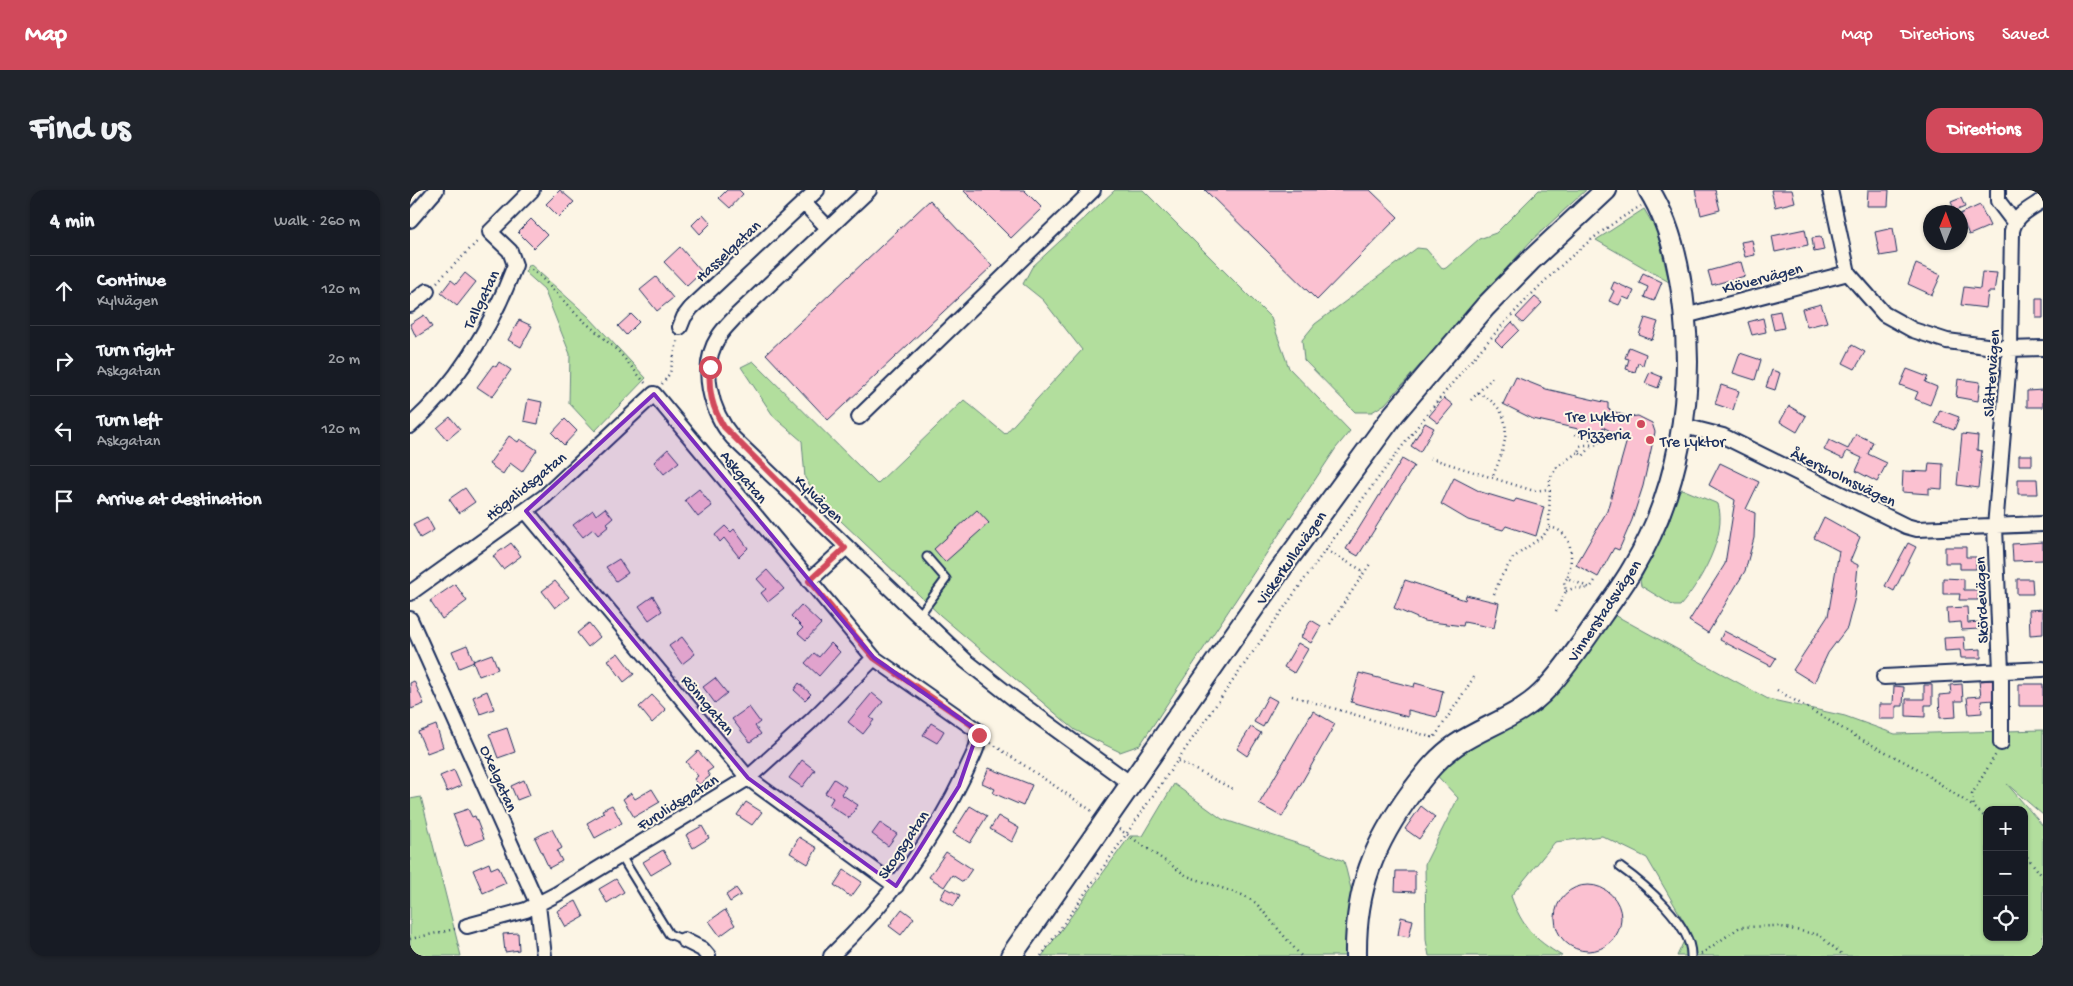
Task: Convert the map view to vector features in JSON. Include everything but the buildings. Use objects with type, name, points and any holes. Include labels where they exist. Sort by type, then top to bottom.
[{"type":"main road","name":"Vickerkullavägen","points":[[1011,956],[1280,570],[1394,414],[1485,307],[1530,261],[1606,190]]},
{"type":"main road","name":"Vinnerstadsvägen","points":[[1353,953],[1360,902],[1366,878],[1381,838],[1394,816],[1440,757],[1468,737],[1513,715],[1536,700],[1573,657],[1633,569],[1649,539],[1670,482],[1684,426],[1687,359],[1685,316],[1675,255],[1665,220],[1651,194]]},
{"type":"street","points":[[410,220],[436,190]]},
{"type":"street","points":[[490,232],[532,190]]},
{"type":"street","name":"Hasselgatan","points":[[680,327],[690,308],[817,190]]},
{"type":"street","name":"Kylvägen","points":[[869,190],[737,315],[719,336],[711,356],[710,392],[717,417],[733,438],[845,548],[966,661],[1012,698],[1131,784]]},
{"type":"street","points":[[859,418],[1093,190]]},
{"type":"street","points":[[1830,190],[1848,272],[1875,306],[1896,322],[1913,330],[1947,341],[2010,349],[2043,348]]},
{"type":"street","points":[[1998,190],[1998,201],[2014,222],[2043,200]]},
{"type":"street","points":[[804,203],[828,228]]},
{"type":"street","name":"Slåttervägen","points":[[1995,527],[2010,349],[2014,222]]},
{"type":"street","name":"Tallgatan","points":[[410,426],[429,409],[446,389],[477,347],[507,288],[515,266],[514,258],[490,232]]},
{"type":"street","name":"Klövervägen","points":[[1685,316],[1848,272]]},
{"type":"street","points":[[410,305],[427,291]]},
{"type":"street","name":"Högalidsgatan","points":[[410,593],[544,497],[654,394]]},
{"type":"street","name":"Askgatan","points":[[654,394],[874,658],[976,728],[979,735]]},
{"type":"street","name":"Åkersholmsvägen","points":[[1684,426],[1723,436],[1906,526],[1928,530],[2043,524]]},
{"type":"street","name":"Rönngatan","points":[[526,511],[748,778],[896,886]]},
{"type":"street","name":"Skördevägen","points":[[1995,527],[2001,671],[2001,743]]},
{"type":"street","points":[[809,581],[845,548]]},
{"type":"street","name":"Oxelgatan","points":[[410,619],[538,905],[544,956]]},
{"type":"street","name":"Furulidsgatan","points":[[467,926],[538,905],[748,778],[810,722],[874,658]]},
{"type":"street","points":[[1884,677],[2043,669]]},
{"type":"street","name":"Skogsgatan","points":[[831,956],[861,928],[896,886],[923,848],[955,793],[972,758],[979,735]]},
{"type":"street","points":[[684,940],[702,949],[708,956]]},
{"type":"lane","points":[[918,617],[946,579],[928,557]]},
{"type":"lane","points":[[621,856],[669,934],[684,940]]},
{"type":"lane","points":[[1620,867],[1643,883],[1659,900],[1685,933],[1690,944],[1691,956]]},
{"type":"path","points":[[1041,956],[1317,562],[1415,428],[1522,304],[1578,248],[1651,194]]},
{"type":"path","points":[[427,291],[490,232]]},
{"type":"path","points":[[514,258],[540,276],[576,314],[618,352],[654,394],[670,373],[680,327]]},
{"type":"path","points":[[1471,400],[1496,375]]},
{"type":"path","points":[[1478,393],[1486,397],[1496,407],[1505,420],[1508,431],[1492,478]]},
{"type":"path","points":[[1574,434],[1602,443]]},
{"type":"path","points":[[1578,452],[1583,456],[1591,447],[1620,436]]},
{"type":"path","points":[[1494,594],[1501,577],[1513,558],[1544,535],[1549,527],[1550,478],[1557,467],[1578,452],[1580,446],[1591,447]]},
{"type":"path","points":[[1430,458],[1534,491],[1549,490]]},
{"type":"path","points":[[1549,527],[1556,528],[1567,537],[1572,560],[1564,582],[1566,591],[1556,611]]},
{"type":"path","points":[[1326,550],[1365,572]]},
{"type":"path","points":[[1311,559],[1317,562]]},
{"type":"path","points":[[1330,624],[1370,564]]},
{"type":"path","points":[[1567,578],[1590,588]]},
{"type":"path","points":[[1590,588],[1597,578]]},
{"type":"path","points":[[1566,591],[1574,588],[1590,588]]},
{"type":"path","points":[[1292,696],[1434,738],[1474,677]]},
{"type":"path","points":[[1777,690],[1857,737],[1918,769],[1974,807],[1983,815]]},
{"type":"path","points":[[979,735],[1105,821],[1148,847],[1170,866],[1186,876],[1242,895],[1256,903],[1301,956]]},
{"type":"path","points":[[1974,807],[1972,794],[2001,743]]},
{"type":"path","points":[[1178,760],[1233,789]]},
{"type":"path","points":[[2028,858],[2043,877]]},
{"type":"path","points":[[410,939],[467,926]]},
{"type":"path","points":[[1698,956],[1740,926],[1768,926],[1820,935],[1844,956]]},
{"type":"highlighted area","points":[[654,394],[874,658],[978,731],[959,786],[896,886],[748,778],[526,511]]},
{"type":"green space","points":[[1115,190],[1143,190],[1271,318],[1289,368],[1350,431],[1336,448],[1140,745],[1120,752],[1075,730],[940,615],[822,503],[805,478],[802,441],[774,417],[741,367],[753,361],[877,484],[964,400],[1005,434],[1082,350],[1043,300],[1023,284],[1032,267]]},
{"type":"green space","points":[[1539,190],[1586,190],[1531,241],[1385,404],[1372,412],[1355,412],[1304,360],[1302,340],[1315,324],[1417,248],[1426,249],[1443,269],[1446,268],[1479,239],[1496,233]]},
{"type":"green space","points":[[1644,209],[1657,231],[1669,282],[1596,240]]},
{"type":"green space","points":[[530,264],[588,316],[646,378],[595,431],[569,403],[570,354],[544,289],[525,272]]},
{"type":"green space","points":[[1682,489],[1718,504],[1720,516],[1716,544],[1703,572],[1680,606],[1674,606],[1641,586],[1640,580],[1669,522],[1677,493]]},
{"type":"green space","points":[[1602,608],[1768,699],[1845,716],[1895,734],[2043,730],[2043,815],[2007,784],[2026,806],[1983,806],[1983,941],[2028,941],[2028,808],[2043,826],[2043,956],[1677,956],[1689,930],[1647,858],[1602,836],[1555,842],[1511,896],[1515,907],[1530,931],[1536,938],[1562,956],[1429,956],[1426,940],[1425,864],[1458,798],[1429,767],[1528,695]]},
{"type":"green space","points":[[1174,784],[1222,819],[1311,848],[1344,861],[1359,921],[1357,956],[1042,956],[1130,836],[1143,836]]},
{"type":"green space","points":[[421,797],[461,956],[410,956],[410,799]]},
{"type":"place","name":"Tre Lyktor Pizzeria","points":[[1641,424]]},
{"type":"place","name":"Tre Lyktor","points":[[1650,440]]},
{"type":"route","points":[[710,367],[710,392],[713,405],[717,417],[724,427],[845,548],[809,581],[874,658],[976,728],[979,735]]}]
